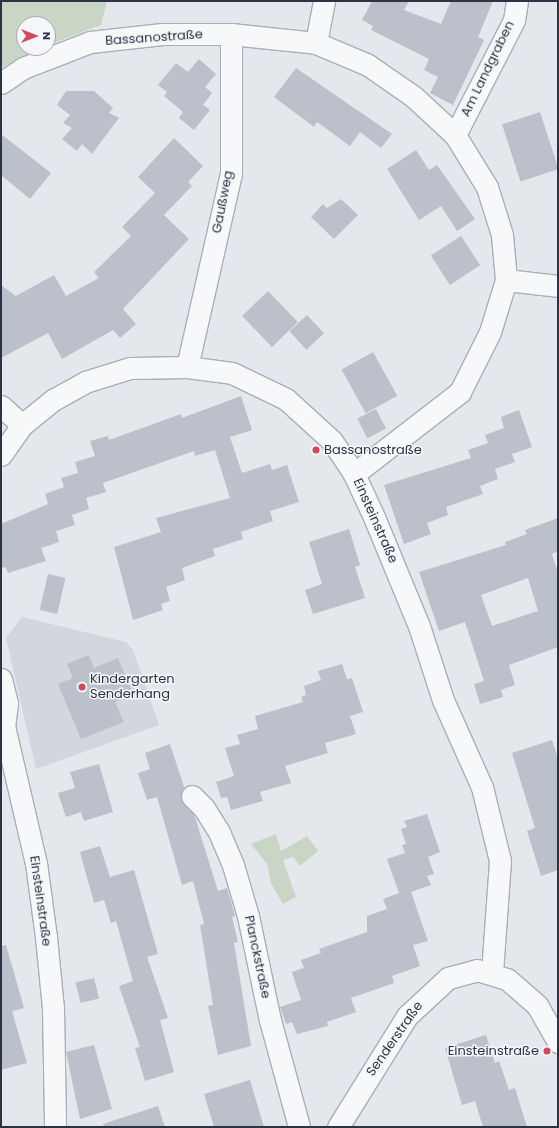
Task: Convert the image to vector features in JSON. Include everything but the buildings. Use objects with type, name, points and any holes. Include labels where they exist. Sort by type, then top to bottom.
[{"type":"street","points":[[316,43],[324,1]]},
{"type":"street","name":"Am Landgraben","points":[[455,135],[514,20],[517,1]]},
{"type":"street","name":"Bassanostraße","points":[[1,83],[23,68],[90,42],[163,34],[231,34],[316,43],[368,65],[414,97],[455,135],[487,187],[502,235],[506,280],[490,332],[460,392],[354,474]]},
{"type":"street","name":"Gaußweg","points":[[187,367],[231,174],[231,34]]},
{"type":"street","points":[[506,280],[558,286]]},
{"type":"street","name":"Einsteinstraße","points":[[1,455],[22,425],[53,400],[85,382],[130,368],[187,367],[232,373],[286,399],[332,442],[354,474],[419,626],[443,700],[482,787],[500,861],[492,973]]},
{"type":"street","points":[[1,406],[22,425]]},
{"type":"street","name":"Einsteinstraße","points":[[1,678],[7,704],[4,726],[36,863],[46,937],[53,1008],[55,1127]]},
{"type":"street","name":"Planckstraße","points":[[192,796],[204,808],[220,832],[233,865],[299,1127]]},
{"type":"street","name":"Senderstraße","points":[[338,1127],[420,1000],[448,978],[477,970],[492,973],[507,979],[527,994],[558,1042]]},
{"type":"shaded area","name":"Kindergarten Senderhang","points":[[22,617],[126,642],[133,650],[159,725],[36,769],[6,638]]},
{"type":"green space","points":[[1,1],[107,1],[101,25],[56,42],[56,16],[16,16],[16,56],[24,56],[1,68]]},
{"type":"green space","points":[[276,834],[281,851],[307,836],[318,851],[300,866],[293,857],[283,860],[296,897],[283,904],[271,883],[267,864],[251,844]]},
{"type":"place","name":"Bassanostraße","points":[[316,450]]},
{"type":"place","name":"Kindergarten Senderhang","points":[[82,687]]},
{"type":"place","name":"Einsteinstraße","points":[[547,1051]]}]
